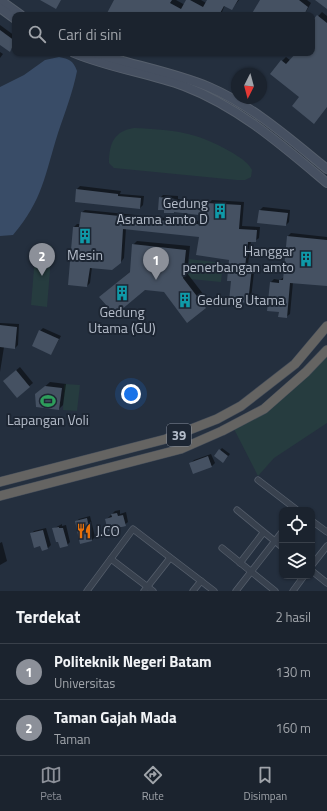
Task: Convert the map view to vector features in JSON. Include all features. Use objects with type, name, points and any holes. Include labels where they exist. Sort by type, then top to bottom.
[{"type":"highway","name":"39","points":[[0,482],[166,439],[217,419],[247,402],[295,364],[327,326]]},
{"type":"highway","name":"39","points":[[0,496],[181,449],[222,431],[264,409],[306,372],[327,350]]},
{"type":"highway","points":[[217,419],[223,425],[222,431]]},
{"type":"main road","points":[[0,0],[17,12]]},
{"type":"main road","points":[[0,8],[12,17]]},
{"type":"main road","points":[[81,56],[93,61],[184,86],[222,104],[270,136],[327,182]]},
{"type":"main road","points":[[105,56],[208,87],[239,103],[276,128],[327,168]]},
{"type":"main road","points":[[270,136],[276,128]]},
{"type":"street","points":[[258,480],[293,507]]},
{"type":"street","points":[[238,510],[263,533],[279,545]]},
{"type":"street","points":[[315,523],[327,532]]},
{"type":"street","points":[[87,591],[133,529],[214,591]]},
{"type":"street","points":[[240,563],[263,533]]},
{"type":"street","points":[[236,591],[279,535]]},
{"type":"street","points":[[315,561],[327,546]]},
{"type":"street","points":[[222,548],[275,591]]},
{"type":"street","points":[[146,589],[170,558]]},
{"type":"street","points":[[111,559],[146,589],[153,591]]},
{"type":"street","points":[[315,573],[327,583]]},
{"type":"street","points":[[293,591],[302,579]]},
{"type":"street","points":[[193,591],[201,581]]},
{"type":"green space","points":[[134,128],[184,133],[218,145],[245,162],[252,170],[251,177],[245,180],[237,180],[114,168],[109,163],[109,156],[114,140],[117,135],[122,132]]},
{"type":"green space","points":[[36,244],[52,246],[47,307],[31,305]]},
{"type":"green space","points":[[189,259],[223,263],[221,282],[191,279],[188,275]]},
{"type":"green space","points":[[327,350],[327,423],[274,458],[258,476],[233,427],[262,407]]},
{"type":"green space","points":[[64,384],[80,385],[77,411],[63,410]]},
{"type":"water","points":[[59,57],[65,58],[74,64],[77,71],[46,174],[37,198],[23,222],[13,235],[0,236],[0,87],[24,75],[45,60]]},
{"type":"building","points":[[40,0],[61,0],[56,9]]},
{"type":"building","points":[[114,0],[172,0],[170,3],[181,9],[186,0],[190,0],[203,7],[207,0],[238,0],[232,10],[224,6],[221,12],[108,12]]},
{"type":"building","points":[[260,0],[299,0],[308,7],[306,12],[253,12]]},
{"type":"building","points":[[315,0],[327,0],[327,9]]},
{"type":"building","points":[[317,15],[327,23],[327,107],[314,124],[292,106],[299,97],[270,74],[281,60],[286,64],[293,56],[315,56],[315,17]]},
{"type":"building","points":[[0,30],[12,39],[12,48],[10,52],[0,45]]},
{"type":"building","points":[[76,189],[141,198],[140,209],[75,202]]},
{"type":"building","points":[[159,197],[175,199],[175,202],[207,207],[207,203],[241,205],[239,229],[257,230],[256,242],[248,242],[245,267],[252,267],[248,303],[229,301],[231,281],[227,281],[229,260],[196,255],[199,237],[123,229],[121,263],[112,270],[90,268],[87,287],[68,285],[73,227],[79,227],[81,212],[206,225],[207,216],[174,212],[164,213],[164,210],[158,210]]},
{"type":"building","points":[[259,210],[288,213],[286,226],[257,223]]},
{"type":"building","name":"Hanggar penerbangan amto","points":[[287,236],[327,240],[327,286],[290,283],[287,318],[278,317],[279,312],[267,311],[270,282],[279,283],[279,280],[283,280]]},
{"type":"building","points":[[132,244],[186,250],[183,278],[206,308],[187,323],[164,292],[145,290],[115,315],[99,297],[130,272]]},
{"type":"building","points":[[0,325],[17,327],[15,349],[0,347]]},
{"type":"building","points":[[39,330],[59,339],[51,355],[32,346]]},
{"type":"building","points":[[16,370],[30,387],[17,398],[3,381]]},
{"type":"building","name":"Lapangan Voli","points":[[45,386],[62,388],[59,410],[36,407],[35,394]]},
{"type":"building","points":[[219,449],[228,456],[223,463],[214,456]]},
{"type":"building","points":[[208,456],[212,467],[193,474],[189,463]]},
{"type":"building","points":[[117,513],[118,516],[123,515],[126,526],[118,528],[119,531],[108,531],[105,519],[112,517],[111,514]]},
{"type":"building","name":"J.CO","points":[[87,518],[92,541],[80,544],[75,521]]},
{"type":"building","points":[[52,528],[63,528],[68,546],[60,548],[58,542],[56,542]]},
{"type":"building","points":[[43,530],[48,549],[42,551],[40,546],[34,548],[30,533]]},
{"type":"place","name":"Gedung Asrama amto D","points":[[220,211]]},
{"type":"place","name":"Mesin","points":[[85,236]]},
{"type":"place","name":"Hanggar penerbangan amto","points":[[306,259]]},
{"type":"place","name":"Taman Gajah Mada","points":[[42,276]]},
{"type":"place","name":"Politeknik Negeri Batam","points":[[156,280]]},
{"type":"place","name":"Gedung Utama (GU)","points":[[122,293]]},
{"type":"place","name":"Gedung Utama","points":[[185,300]]},
{"type":"place","name":"Lapangan Voli","points":[[48,401]]},
{"type":"place","name":"J.CO","points":[[84,531]]}]
